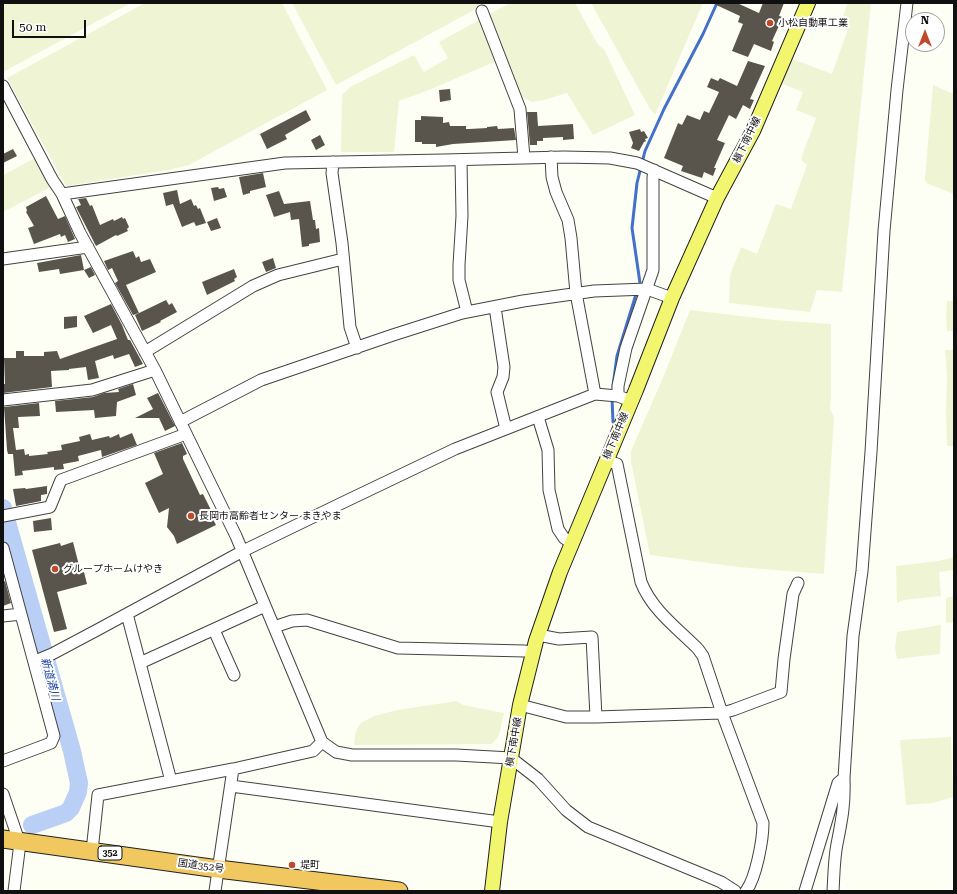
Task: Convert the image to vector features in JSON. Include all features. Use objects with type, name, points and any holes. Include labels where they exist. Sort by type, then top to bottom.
[{"type":"highway","name":"国道352号","points":[[11,840],[399,891]]},
{"type":"main road","name":"槇下南中線","points":[[492,891],[500,822],[520,705],[538,635],[560,572],[606,460],[625,398],[718,198],[753,131],[808,3]]},
{"type":"street","points":[[833,891],[837,844],[844,814],[844,778],[853,636],[862,571],[871,452],[884,231],[906,3]]},
{"type":"street","points":[[482,11],[520,109],[524,158]]},
{"type":"street","points":[[3,86],[155,370],[243,551],[322,742],[336,752],[352,756],[456,755],[511,758],[538,779],[566,810],[588,827],[721,882],[735,891]]},
{"type":"street","points":[[62,194],[285,163],[461,160],[564,156],[610,158],[637,163],[718,198]]},
{"type":"street","points":[[551,157],[552,178],[556,192],[568,220],[576,292],[595,394]]},
{"type":"street","points":[[461,160],[462,216],[459,265],[460,280],[467,312]]},
{"type":"street","points":[[333,162],[332,173],[350,327],[357,348]]},
{"type":"street","points":[[625,398],[618,386],[626,348],[647,289],[654,263],[654,170]]},
{"type":"street","points":[[3,259],[88,247]]},
{"type":"street","points":[[145,352],[254,286],[278,275],[343,259]]},
{"type":"street","points":[[180,422],[261,380],[393,335],[467,312],[576,292],[647,289],[672,298]]},
{"type":"street","points":[[495,307],[504,367],[503,377],[497,392],[498,402],[506,429]]},
{"type":"street","points":[[3,400],[92,390],[155,370]]},
{"type":"street","points":[[36,660],[52,654],[243,551],[455,449],[595,394],[625,398]]},
{"type":"street","points":[[538,417],[548,450],[549,490],[558,529],[564,538],[571,544]]},
{"type":"street","points":[[3,516],[50,507],[60,480],[186,434]]},
{"type":"street","points":[[606,460],[617,464],[640,575],[646,593],[653,605],[698,649],[703,656],[722,713],[763,823],[757,863],[746,891]]},
{"type":"street","points":[[3,548],[36,660],[54,736],[51,743],[3,761]]},
{"type":"street","points":[[520,705],[566,717],[722,713],[782,692],[784,659],[793,594],[798,583]]},
{"type":"street","points":[[140,663],[265,606]]},
{"type":"street","points":[[3,616],[22,614]]},
{"type":"street","points":[[127,614],[171,781]]},
{"type":"street","points":[[274,627],[307,620],[398,648],[525,651],[533,653]]},
{"type":"street","points":[[214,630],[234,675]]},
{"type":"street","points":[[538,635],[559,639],[592,636],[596,717]]},
{"type":"street","points":[[92,851],[98,795],[233,769],[313,751],[322,742]]},
{"type":"street","points":[[215,891],[233,769]]},
{"type":"street","points":[[805,891],[838,783],[844,778]]},
{"type":"street","points":[[231,786],[500,822]]},
{"type":"street","points":[[3,794],[11,840],[19,851],[14,891]]},
{"type":"green space","points":[[3,3],[131,3],[3,72]]},
{"type":"green space","points":[[145,3],[282,3],[327,90],[189,165],[168,170],[66,186],[7,78]]},
{"type":"green space","points":[[292,3],[487,3],[336,85]]},
{"type":"green space","points":[[510,3],[575,3],[597,43],[605,51],[635,115],[593,135],[567,93],[532,102],[522,97],[506,57],[429,90],[399,101],[394,152],[341,152],[342,95],[350,87],[414,55],[424,72],[448,58],[439,42]]},
{"type":"green space","points":[[591,3],[703,3],[655,115],[650,109]]},
{"type":"green space","points":[[847,3],[871,3],[842,292],[817,290],[810,312],[729,303],[730,275],[741,247],[757,254],[776,204],[791,209],[807,165],[802,161],[802,156],[816,118],[796,110],[803,92],[780,83],[790,58],[832,74],[847,32],[843,17]]},
{"type":"green space","points":[[933,85],[954,94],[954,194],[926,183],[925,178]]},
{"type":"green space","points":[[35,158],[51,187],[3,212],[3,175]]},
{"type":"green space","points":[[947,301],[954,301],[954,331],[947,331]]},
{"type":"green space","points":[[690,310],[775,320],[831,324],[830,409],[834,417],[824,574],[738,567],[650,555],[631,462],[631,451]]},
{"type":"green space","points":[[945,350],[954,350],[954,446],[947,446],[947,375]]},
{"type":"green space","points":[[954,557],[954,570],[939,572],[941,596],[904,600],[897,603],[896,566],[938,561]]},
{"type":"green space","points":[[954,596],[954,622],[946,623],[946,598]]},
{"type":"green space","points":[[941,625],[940,654],[897,659],[895,648],[897,632]]},
{"type":"green space","points":[[457,701],[463,705],[504,713],[499,735],[494,742],[491,744],[354,745],[355,734],[358,727],[361,723],[374,716],[397,710]]},
{"type":"green space","points":[[951,737],[953,797],[933,803],[906,805],[900,740]]},
{"type":"building","points":[[712,3],[737,3],[759,13],[763,3],[784,3],[779,16],[783,17],[772,41],[774,42],[771,51],[754,44],[748,57],[732,51],[743,24],[738,22],[740,16]]},
{"type":"building","points":[[748,61],[765,66],[750,99],[754,100],[750,109],[743,105],[736,119],[729,115],[717,140],[725,143],[714,168],[716,168],[713,176],[704,172],[702,178],[681,171],[683,166],[664,158],[678,123],[682,125],[687,115],[700,120],[704,111],[709,113],[719,92],[707,87],[711,78],[718,81],[720,78],[737,86]]},
{"type":"building","points":[[450,89],[451,100],[440,102],[439,90]]},
{"type":"building","points":[[306,110],[311,120],[285,135],[287,139],[267,149],[260,134]]},
{"type":"building","points":[[527,112],[537,112],[538,126],[573,124],[574,139],[563,140],[563,137],[543,138],[543,141],[537,141],[537,145],[530,145]]},
{"type":"building","points":[[421,116],[443,117],[443,123],[449,122],[450,126],[466,126],[466,129],[497,126],[498,129],[514,128],[516,140],[453,144],[436,147],[436,144],[422,144],[422,142],[415,142],[415,120],[421,120]]},
{"type":"building","points":[[640,129],[641,132],[644,131],[648,138],[645,139],[646,141],[639,151],[631,148],[633,143],[629,132]]},
{"type":"building","points":[[320,135],[325,145],[316,150],[311,140]]},
{"type":"building","points":[[13,149],[17,156],[3,163],[3,154]]},
{"type":"building","points":[[263,173],[266,187],[250,191],[250,193],[243,195],[239,177]]},
{"type":"building","points":[[218,187],[219,189],[224,188],[227,197],[214,201],[211,188]]},
{"type":"building","points":[[177,190],[180,204],[191,199],[194,206],[196,205],[198,209],[200,208],[206,223],[196,226],[194,222],[182,227],[173,204],[166,206],[163,193]]},
{"type":"building","points":[[279,191],[284,204],[310,201],[316,229],[319,228],[320,242],[302,247],[299,219],[291,220],[290,212],[274,217],[266,195]]},
{"type":"building","points":[[46,196],[58,219],[65,216],[75,239],[68,242],[65,235],[61,237],[60,234],[34,244],[28,228],[34,226],[26,212],[26,207]]},
{"type":"building","points":[[86,198],[90,206],[92,205],[100,225],[122,217],[123,219],[125,218],[129,227],[127,229],[128,231],[117,236],[116,235],[96,246],[76,207],[81,205],[78,199]]},
{"type":"building","points":[[217,218],[221,228],[211,231],[207,222]]},
{"type":"building","points":[[133,251],[136,258],[139,256],[141,262],[150,259],[156,272],[126,285],[139,313],[133,315],[115,283],[118,281],[112,268],[108,270],[104,261]]},
{"type":"building","points":[[81,255],[84,270],[60,274],[59,269],[39,272],[37,263]]},
{"type":"building","points":[[273,258],[276,268],[266,272],[262,262]]},
{"type":"building","points":[[91,267],[95,275],[89,278],[84,270]]},
{"type":"building","points":[[234,269],[237,277],[234,279],[235,281],[207,295],[202,282]]},
{"type":"building","points":[[166,300],[169,305],[172,303],[177,312],[142,331],[135,315]]},
{"type":"building","points":[[111,304],[128,340],[130,340],[143,364],[135,367],[129,354],[114,359],[113,355],[95,361],[99,378],[88,380],[86,367],[51,371],[52,387],[3,393],[3,384],[5,384],[4,358],[16,358],[16,351],[24,351],[24,356],[44,356],[44,352],[57,351],[60,359],[117,339],[111,325],[93,333],[84,316]]},
{"type":"building","points":[[77,316],[77,327],[64,329],[64,317]]},
{"type":"building","points":[[133,384],[136,395],[117,402],[116,416],[95,418],[94,410],[56,412],[55,401],[93,397],[104,393],[119,392],[118,389]]},
{"type":"building","points":[[158,393],[175,426],[165,431],[159,418],[135,418],[153,409],[147,398]]},
{"type":"building","points":[[39,403],[40,416],[18,417],[19,428],[13,428],[16,450],[24,449],[25,455],[48,454],[47,452],[62,450],[61,445],[80,441],[79,437],[90,434],[92,440],[109,436],[110,438],[119,434],[120,438],[132,433],[137,445],[102,457],[101,450],[78,456],[79,461],[63,464],[64,469],[54,470],[54,467],[22,471],[23,475],[15,476],[13,454],[8,454],[7,450],[4,407]]},
{"type":"building","points":[[182,443],[187,454],[183,456],[183,459],[200,495],[203,494],[212,512],[210,513],[216,525],[177,544],[174,536],[167,527],[169,508],[159,513],[145,483],[163,474],[154,453]]},
{"type":"building","points":[[47,486],[47,494],[41,495],[41,501],[16,506],[13,489]]},
{"type":"building","points":[[51,518],[52,530],[34,532],[33,521]]},
{"type":"building","name":"グループホームけやき","points":[[73,542],[81,573],[84,572],[87,584],[57,592],[67,629],[54,632],[32,550],[60,543],[61,546]]},
{"type":"building","points":[[5,581],[11,603],[3,606],[3,582]]},
{"type":"waterway","points":[[639,286],[640,283],[632,228],[637,183],[645,151],[664,109],[703,34],[717,3]]},
{"type":"waterway","points":[[613,386],[617,356],[637,291]]},
{"type":"waterway","points":[[612,398],[613,422]]},
{"type":"waterway","name":"新道満川","points":[[3,508],[72,751],[79,783],[78,792],[71,808],[66,813],[32,825]]},
{"type":"place","name":"小松自動車工業","points":[[770,23]]},
{"type":"place","name":"長岡市高齢者センター まきやま","points":[[191,516]]},
{"type":"place","name":"グループホームけやき","points":[[55,569]]},
{"type":"place","name":"堤町","points":[[292,865]]}]
